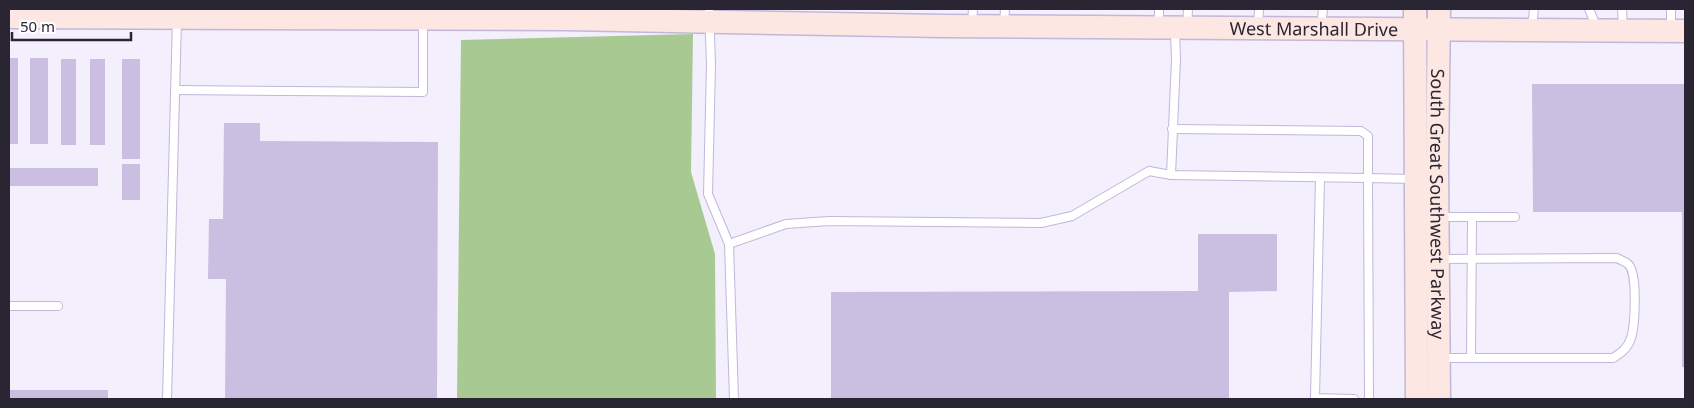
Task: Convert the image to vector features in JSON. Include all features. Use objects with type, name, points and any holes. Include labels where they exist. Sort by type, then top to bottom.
[{"type":"main road","name":"West Marshall Drive","points":[[9,17],[39,13],[376,14],[423,19],[709,15],[883,21],[943,26],[973,18],[1174,20],[1259,18],[1533,19],[1598,30],[1622,20],[1676,23]]},
{"type":"main road","name":"South Great Southwest Parkway","points":[[1415,19],[1417,399]]},
{"type":"main road","name":"South Great Southwest Parkway","points":[[1439,19],[1439,399]]},
{"type":"lane","points":[[1589,9],[1598,30]]},
{"type":"lane","points":[[167,399],[177,14]]},
{"type":"lane","points":[[709,15],[711,64],[708,194],[730,244],[734,399]]},
{"type":"lane","points":[[175,90],[423,92],[423,19]]},
{"type":"lane","points":[[1171,175],[1176,59],[1174,20]]},
{"type":"lane","points":[[1172,129],[1361,131],[1368,136],[1369,399]]},
{"type":"lane","points":[[730,244],[786,224],[803,222],[1041,223],[1072,216],[1150,171],[1171,175],[1416,179]]},
{"type":"lane","points":[[1320,178],[1314,398],[1354,399]]},
{"type":"lane","points":[[1438,217],[1515,217]]},
{"type":"lane","points":[[1471,358],[1472,217]]},
{"type":"lane","points":[[1438,259],[1617,258],[1628,264],[1633,274],[1634,323],[1631,340],[1624,351],[1613,358],[1439,358]]},
{"type":"lane","points":[[9,306],[58,306]]},
{"type":"green space","points":[[693,34],[691,172],[715,254],[716,399],[457,399],[461,40]]},
{"type":"building","points":[[9,58],[18,58],[18,144],[9,144]]},
{"type":"building","points":[[30,58],[48,58],[48,144],[30,144]]},
{"type":"building","points":[[61,59],[76,59],[76,145],[61,145]]},
{"type":"building","points":[[90,59],[105,59],[105,145],[90,145]]},
{"type":"building","points":[[122,59],[140,59],[140,159],[122,159]]},
{"type":"building","points":[[1532,84],[1685,84],[1685,367],[1682,367],[1682,212],[1533,212]]},
{"type":"building","points":[[224,123],[260,123],[260,141],[438,142],[437,399],[225,399],[226,279],[208,279],[209,219],[223,219]]},
{"type":"building","points":[[122,164],[140,164],[140,200],[122,200]]},
{"type":"building","points":[[9,168],[98,168],[98,186],[9,186]]},
{"type":"building","points":[[1198,234],[1277,234],[1277,291],[1229,292],[1229,399],[831,399],[831,292],[1198,291]]},
{"type":"building","points":[[9,390],[108,390],[108,399],[9,399]]}]
